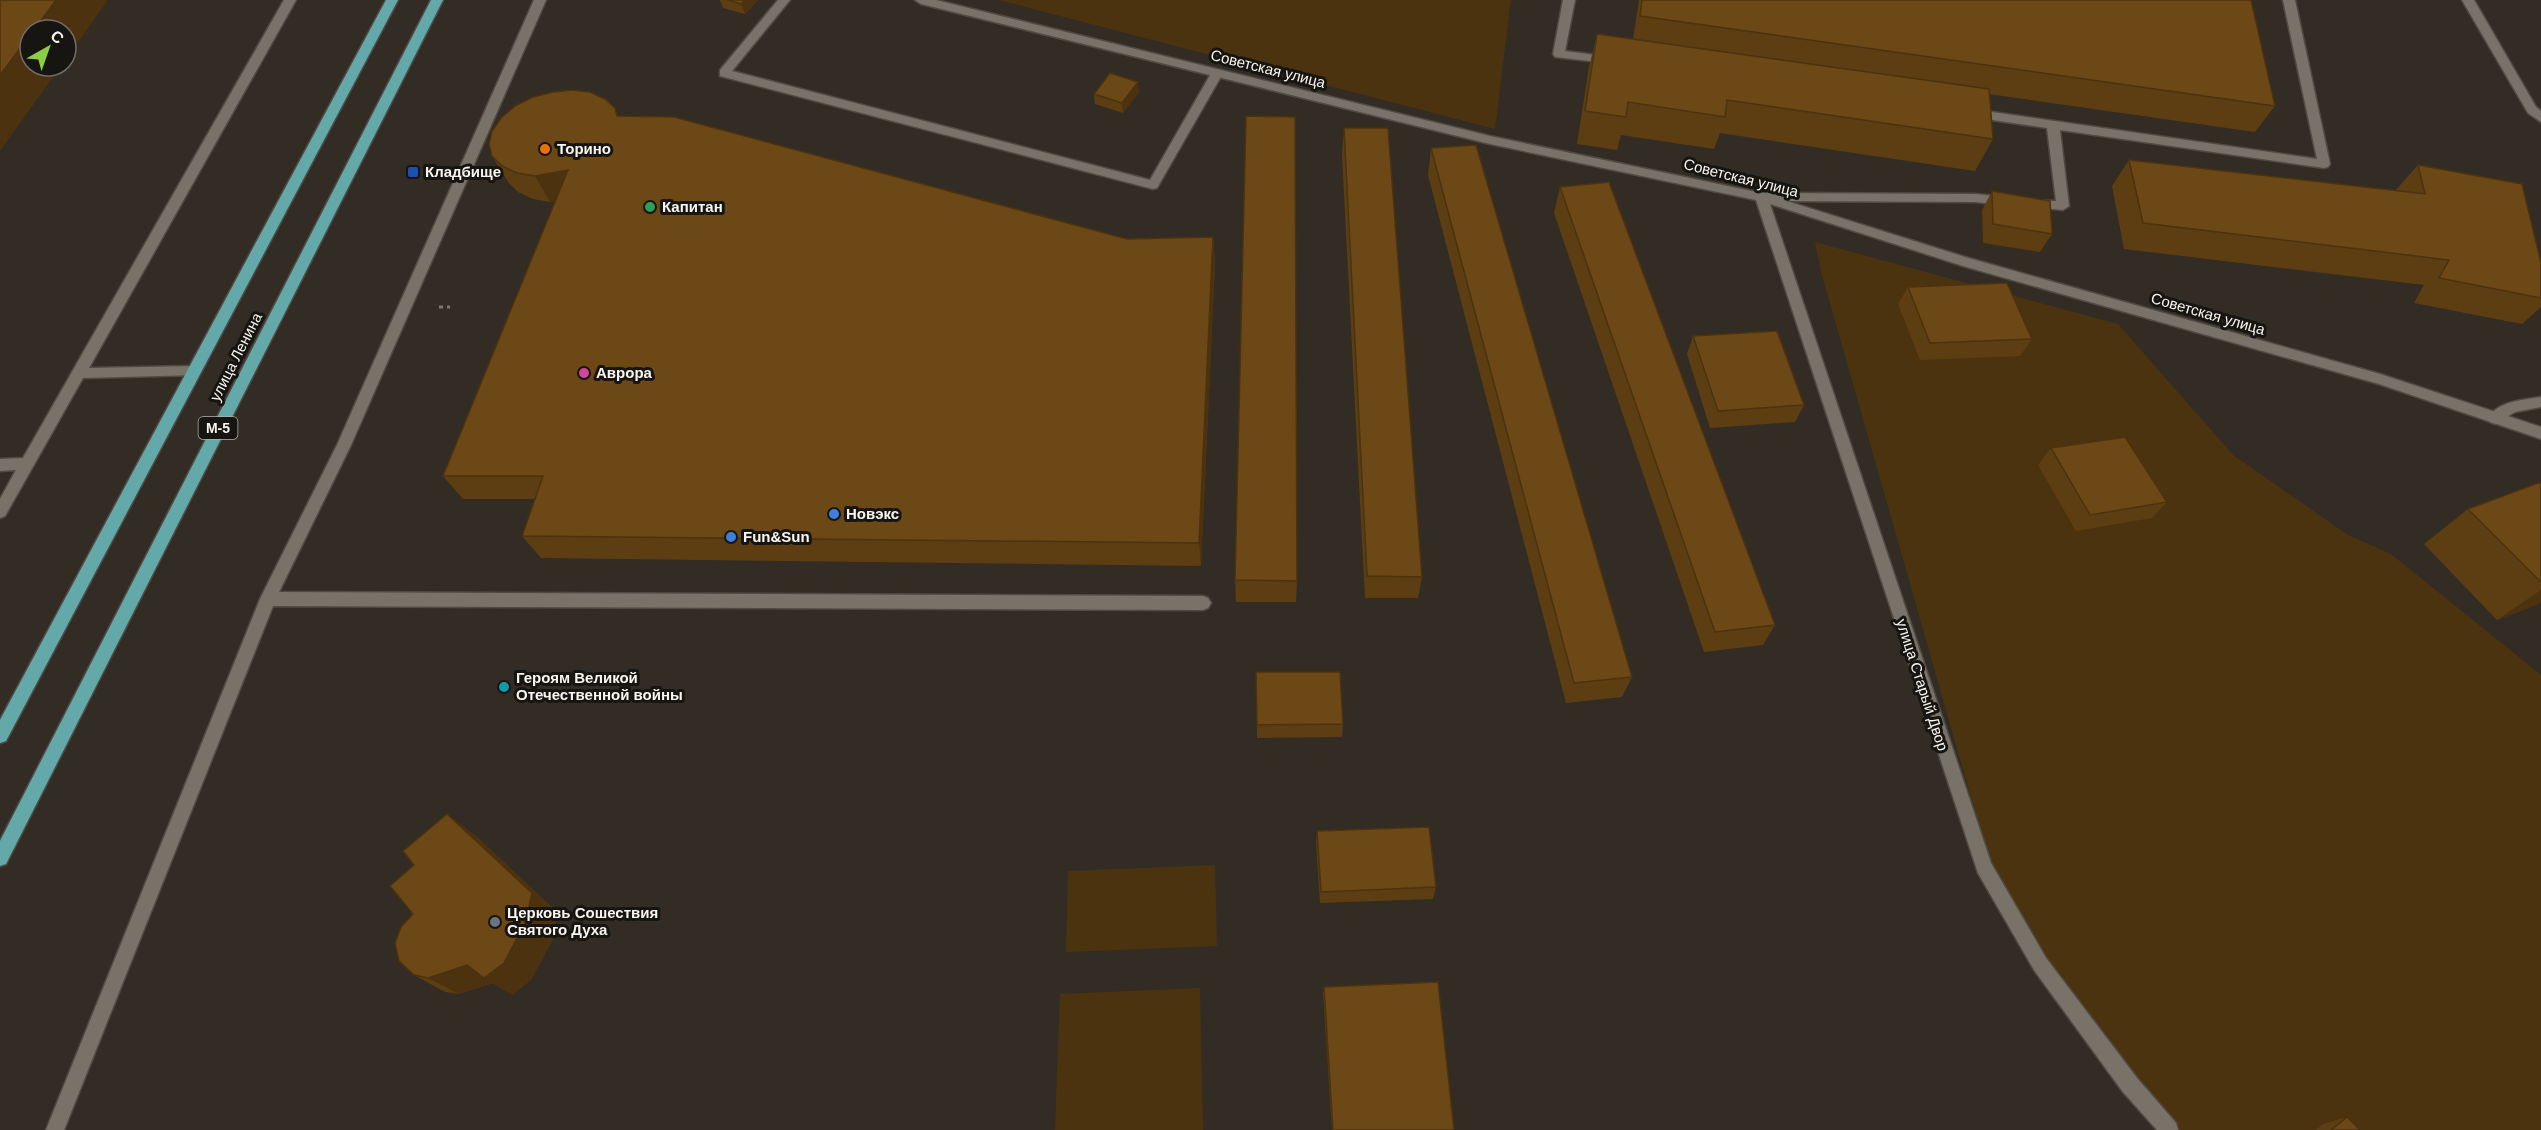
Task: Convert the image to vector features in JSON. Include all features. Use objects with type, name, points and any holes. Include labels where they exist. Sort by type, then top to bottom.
[{"type":"main road","name":"улица Ленина","points":[[0,736],[392,0]]},
{"type":"main road","name":"улица Ленина","points":[[0,858],[438,0]]},
{"type":"street","points":[[0,512],[290,0]]},
{"type":"street","points":[[55,1130],[268,599],[344,445],[540,0]]},
{"type":"street","points":[[784,0],[724,73],[1152,185],[1217,74]]},
{"type":"street","name":"Советская улица","points":[[921,0],[1490,140],[1761,197],[1963,261],[2380,379],[2541,433]]},
{"type":"street","points":[[1569,0],[1559,54],[1629,64]]},
{"type":"street","points":[[1959,111],[2324,164],[2289,0]]},
{"type":"street","points":[[2468,0],[2532,110],[2541,118]]},
{"type":"street","points":[[1761,197],[1975,198],[2063,206],[2053,125]]},
{"type":"street","name":"улица Старый Двор","points":[[1761,197],[1947,762],[1984,867],[2040,964],[2130,1085],[2169,1130]]},
{"type":"street","points":[[79,373],[194,371]]},
{"type":"street","points":[[2495,417],[2512,407],[2541,402]]},
{"type":"street","points":[[0,465],[27,464]]},
{"type":"street","points":[[268,599],[1203,603]]},
{"type":"shaded area","points":[[999,0],[1511,0],[1495,129]]},
{"type":"shaded area","points":[[1815,242],[2118,324],[2233,455],[2348,535],[2391,554],[2541,675],[2541,1130],[2171,1130],[2067,1014],[1986,850],[1821,272]]},
{"type":"shaded area","points":[[1215,865],[1217,946],[1066,952],[1068,871]]},
{"type":"shaded area","points":[[1200,988],[1203,1130],[1055,1130],[1060,994]]},
{"type":"building","points":[[0,0],[56,0],[43,18],[18,18],[18,51],[0,75]]},
{"type":"building","points":[[727,0],[745,0],[741,4]]},
{"type":"building","points":[[1642,0],[2251,0],[2275,106],[1640,16]]},
{"type":"building","points":[[1597,34],[1989,89],[1993,139],[1727,100],[1725,117],[1628,102],[1626,117],[1585,111]]},
{"type":"building","points":[[1110,73],[1138,82],[1122,103],[1094,94]]},
{"type":"building","points":[[572,90],[590,92],[605,99],[615,108],[617,116],[674,117],[1127,239],[1213,237],[1199,543],[522,536],[543,476],[443,476],[568,170],[535,176],[517,173],[502,166],[492,156],[489,144],[492,131],[502,117],[515,106],[533,97]]},
{"type":"building","points":[[1246,116],[1295,117],[1297,581],[1235,580]]},
{"type":"building","points":[[1344,128],[1388,128],[1422,577],[1367,576]]},
{"type":"building","points":[[1476,145],[1632,677],[1574,683],[1431,148]]},
{"type":"building","points":[[2129,160],[2425,194],[2418,165],[2522,184],[2541,263],[2541,298],[2439,278],[2449,260],[2143,223]]},
{"type":"building","points":[[1609,182],[1775,625],[1715,632],[1560,187]]},
{"type":"building","points":[[1992,191],[2050,201],[2052,234],[1993,224]]},
{"type":"building","points":[[2007,283],[2032,339],[1930,343],[1908,287]]},
{"type":"building","points":[[1777,331],[1804,405],[1718,411],[1693,336]]},
{"type":"building","points":[[2125,437],[2167,502],[2090,515],[2051,448]]},
{"type":"building","points":[[2541,482],[2541,582],[2468,509]]},
{"type":"building","points":[[1256,672],[1340,672],[1343,724],[1257,725]]},
{"type":"building","name":"Церковь Сошествия Святого Духа","points":[[447,814],[532,893],[526,921],[504,963],[484,978],[467,965],[428,978],[414,975],[399,961],[395,943],[401,927],[413,914],[390,886],[414,865],[403,851]]},
{"type":"building","points":[[1429,827],[1436,887],[1321,892],[1317,831]]},
{"type":"building","points":[[1438,982],[1454,1130],[1333,1130],[1324,987]]},
{"type":"building","points":[[2347,1117],[2360,1130],[2331,1130]]},
{"type":"place","name":"Торино","points":[[545,149]]},
{"type":"place","name":"Кладбище","points":[[413,172]]},
{"type":"place","name":"Капитан","points":[[650,207]]},
{"type":"place","name":"Аврора","points":[[584,373]]},
{"type":"place","name":"Новэкс","points":[[834,514]]},
{"type":"place","name":"Fun&Sun","points":[[731,537]]},
{"type":"place","name":"Героям Великой Отечественной войны","points":[[504,687]]},
{"type":"place","name":"Церковь Сошествия Святого Духа","points":[[495,922]]}]
